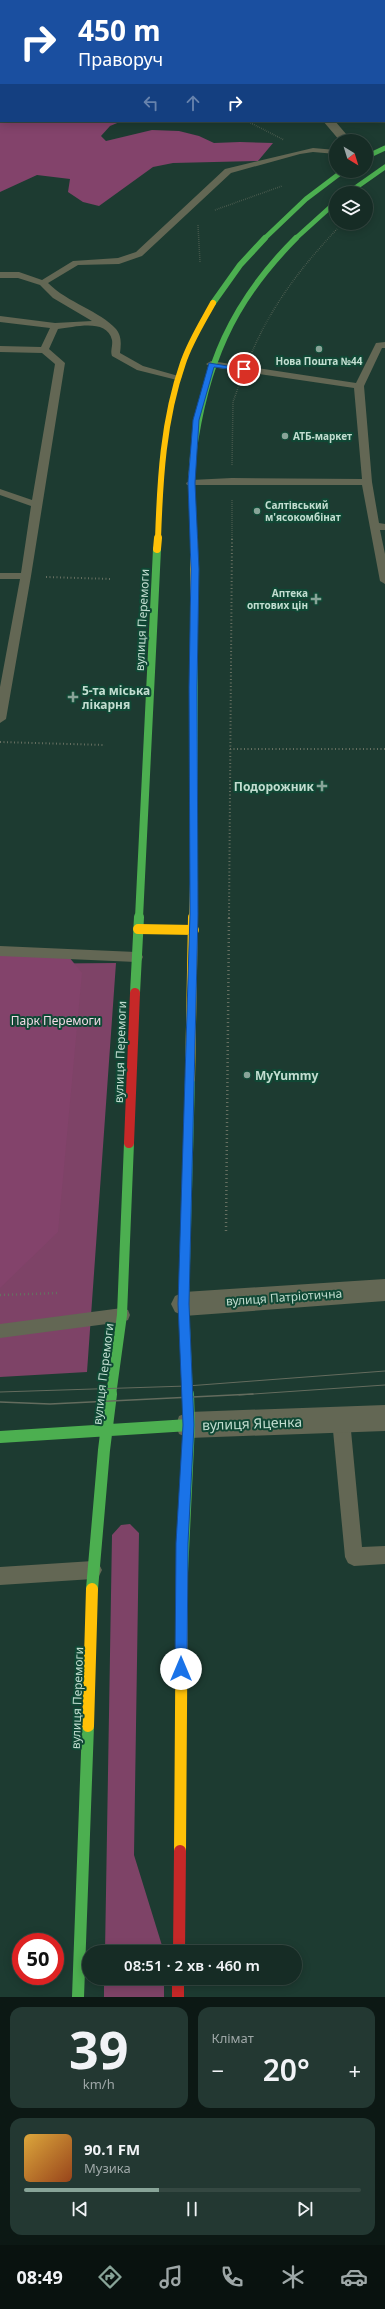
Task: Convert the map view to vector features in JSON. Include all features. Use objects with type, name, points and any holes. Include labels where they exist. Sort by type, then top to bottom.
[{"type":"main road","points":[[373,153],[385,148]]},
{"type":"main road","points":[[358,186],[385,167]]},
{"type":"main road","name":"вулиця Перемоги","points":[[78,1997],[93,1570],[122,1315],[136,957],[162,449],[177,377],[204,317],[252,251],[301,202],[334,178]]},
{"type":"main road","points":[[179,1945],[182,1543],[189,1425],[184,1304],[194,930],[195,569],[191,483],[196,420],[211,364],[229,324],[246,295],[268,266],[317,217],[329,208]]},
{"type":"main road","points":[[138,929],[194,930]]},
{"type":"main road","name":"вулиця Яценка","points":[[0,1437],[189,1425]]},
{"type":"main road","points":[[178,1985],[178,1997]]},
{"type":"street","points":[[331,122],[340,134]]},
{"type":"street","name":"вулиця Патріотична","points":[[184,1304],[385,1290]]},
{"type":"street","name":"вулиця Яценка","points":[[189,1425],[385,1418]]},
{"type":"lane","points":[[43,283],[76,263],[120,261],[139,254],[228,171],[313,150],[329,151]]},
{"type":"lane","points":[[0,275],[18,275],[43,283],[56,296],[113,331],[117,342],[115,354],[140,368],[177,377]]},
{"type":"lane","points":[[0,319],[55,326],[102,323]]},
{"type":"lane","points":[[44,350],[55,326]]},
{"type":"lane","points":[[385,336],[382,345],[359,386],[367,482],[380,527],[385,582]]},
{"type":"lane","points":[[0,349],[44,350],[60,363],[26,576],[0,719]]},
{"type":"lane","points":[[211,364],[269,371],[359,386]]},
{"type":"lane","points":[[191,483],[232,480],[367,482]]},
{"type":"lane","points":[[0,492],[37,505]]},
{"type":"lane","points":[[0,576],[26,576]]},
{"type":"lane","points":[[0,951],[136,957]]},
{"type":"lane","points":[[0,1331],[122,1315]]},
{"type":"lane","points":[[341,1420],[354,1557],[385,1555]]},
{"type":"lane","points":[[0,1576],[93,1570]]},
{"type":"path","points":[[249,122],[299,147],[313,150]]},
{"type":"path","points":[[210,213],[214,210],[282,186]]},
{"type":"path","points":[[200,262],[198,224],[202,220]]},
{"type":"path","points":[[226,1231],[233,402],[244,369],[260,330],[289,285],[335,230]]},
{"type":"path","points":[[26,576],[112,579]]},
{"type":"path","points":[[0,742],[105,746]]},
{"type":"path","points":[[230,749],[385,749]]},
{"type":"path","points":[[0,1296],[59,1293]]},
{"type":"green space","points":[[0,122],[120,122],[110,126],[101,136],[106,141],[152,130],[179,131],[199,136],[214,143],[273,143],[258,161],[173,163],[153,167],[99,206],[83,202],[68,192],[70,179],[37,175],[0,192]]},
{"type":"green space","points":[[0,949],[69,957],[82,973],[58,1232],[0,1288]]},
{"type":"green space","name":"Парк Перемоги","points":[[116,963],[87,1372],[0,1377],[0,964]]},
{"type":"green space","points":[[130,1524],[139,1533],[134,1855],[162,1945],[105,1945],[112,1535],[121,1525]]},
{"type":"green space","points":[[104,1985],[164,1985],[164,1997],[104,1997]]},
{"type":"tram line","points":[[0,1392],[187,1386],[385,1371]]},
{"type":"tram line","points":[[239,1395],[385,1385]]},
{"type":"tram line","points":[[0,1402],[50,1404],[253,1394]]},
{"type":"traffic: fast","points":[[373,154],[385,148]]},
{"type":"traffic: fast","points":[[358,186],[385,167]]},
{"type":"traffic: fast","points":[[213,303],[240,265],[272,230],[288,214],[334,178]]},
{"type":"traffic: fast","points":[[193,456],[198,417],[207,380],[220,345],[236,313],[256,283],[279,255],[306,228],[329,208]]},
{"type":"traffic: fast","points":[[135,993],[157,549]]},
{"type":"traffic: fast","points":[[194,631],[194,883]]},
{"type":"traffic: fast","points":[[182,1573],[189,1425],[184,1304],[190,1079]]},
{"type":"traffic: fast","points":[[92,1589],[104,1450],[122,1315],[129,1143]]},
{"type":"traffic: fast","points":[[0,1437],[189,1425]]},
{"type":"traffic: fast","points":[[78,1997],[88,1726]]},
{"type":"traffic: slow","points":[[157,549],[163,452],[167,422],[183,363],[196,333],[213,303]]},
{"type":"traffic: slow","points":[[193,456],[191,483],[195,569],[194,631]]},
{"type":"traffic: slow","points":[[190,1079],[194,883]]},
{"type":"traffic: slow","points":[[138,929],[194,930]]},
{"type":"traffic: slow","points":[[180,1851],[182,1573]]},
{"type":"traffic: slow","points":[[88,1726],[92,1589]]},
{"type":"traffic: jam","points":[[129,1143],[135,993]]},
{"type":"traffic: jam","points":[[179,1945],[180,1851]]},
{"type":"traffic: jam","points":[[178,1985],[178,1997]]},
{"type":"place","name":"Нова Пошта №44","points":[[319,349]]},
{"type":"place","name":"АТБ-маркет","points":[[285,436]]},
{"type":"place","name":"Салтівський м'ясокомбінат","points":[[257,511]]},
{"type":"place","name":"Аптека оптових цін","points":[[316,599]]},
{"type":"place","name":"5-та міська лікарня","points":[[73,697]]},
{"type":"place","name":"Подорожник","points":[[322,786]]},
{"type":"place","name":"MyYummy","points":[[247,1075]]},
{"type":"route","points":[[181,1669],[182,1543],[189,1425],[186,1386],[184,1304],[194,914],[193,687],[195,569],[191,483],[196,420],[211,364],[244,369]]}]
